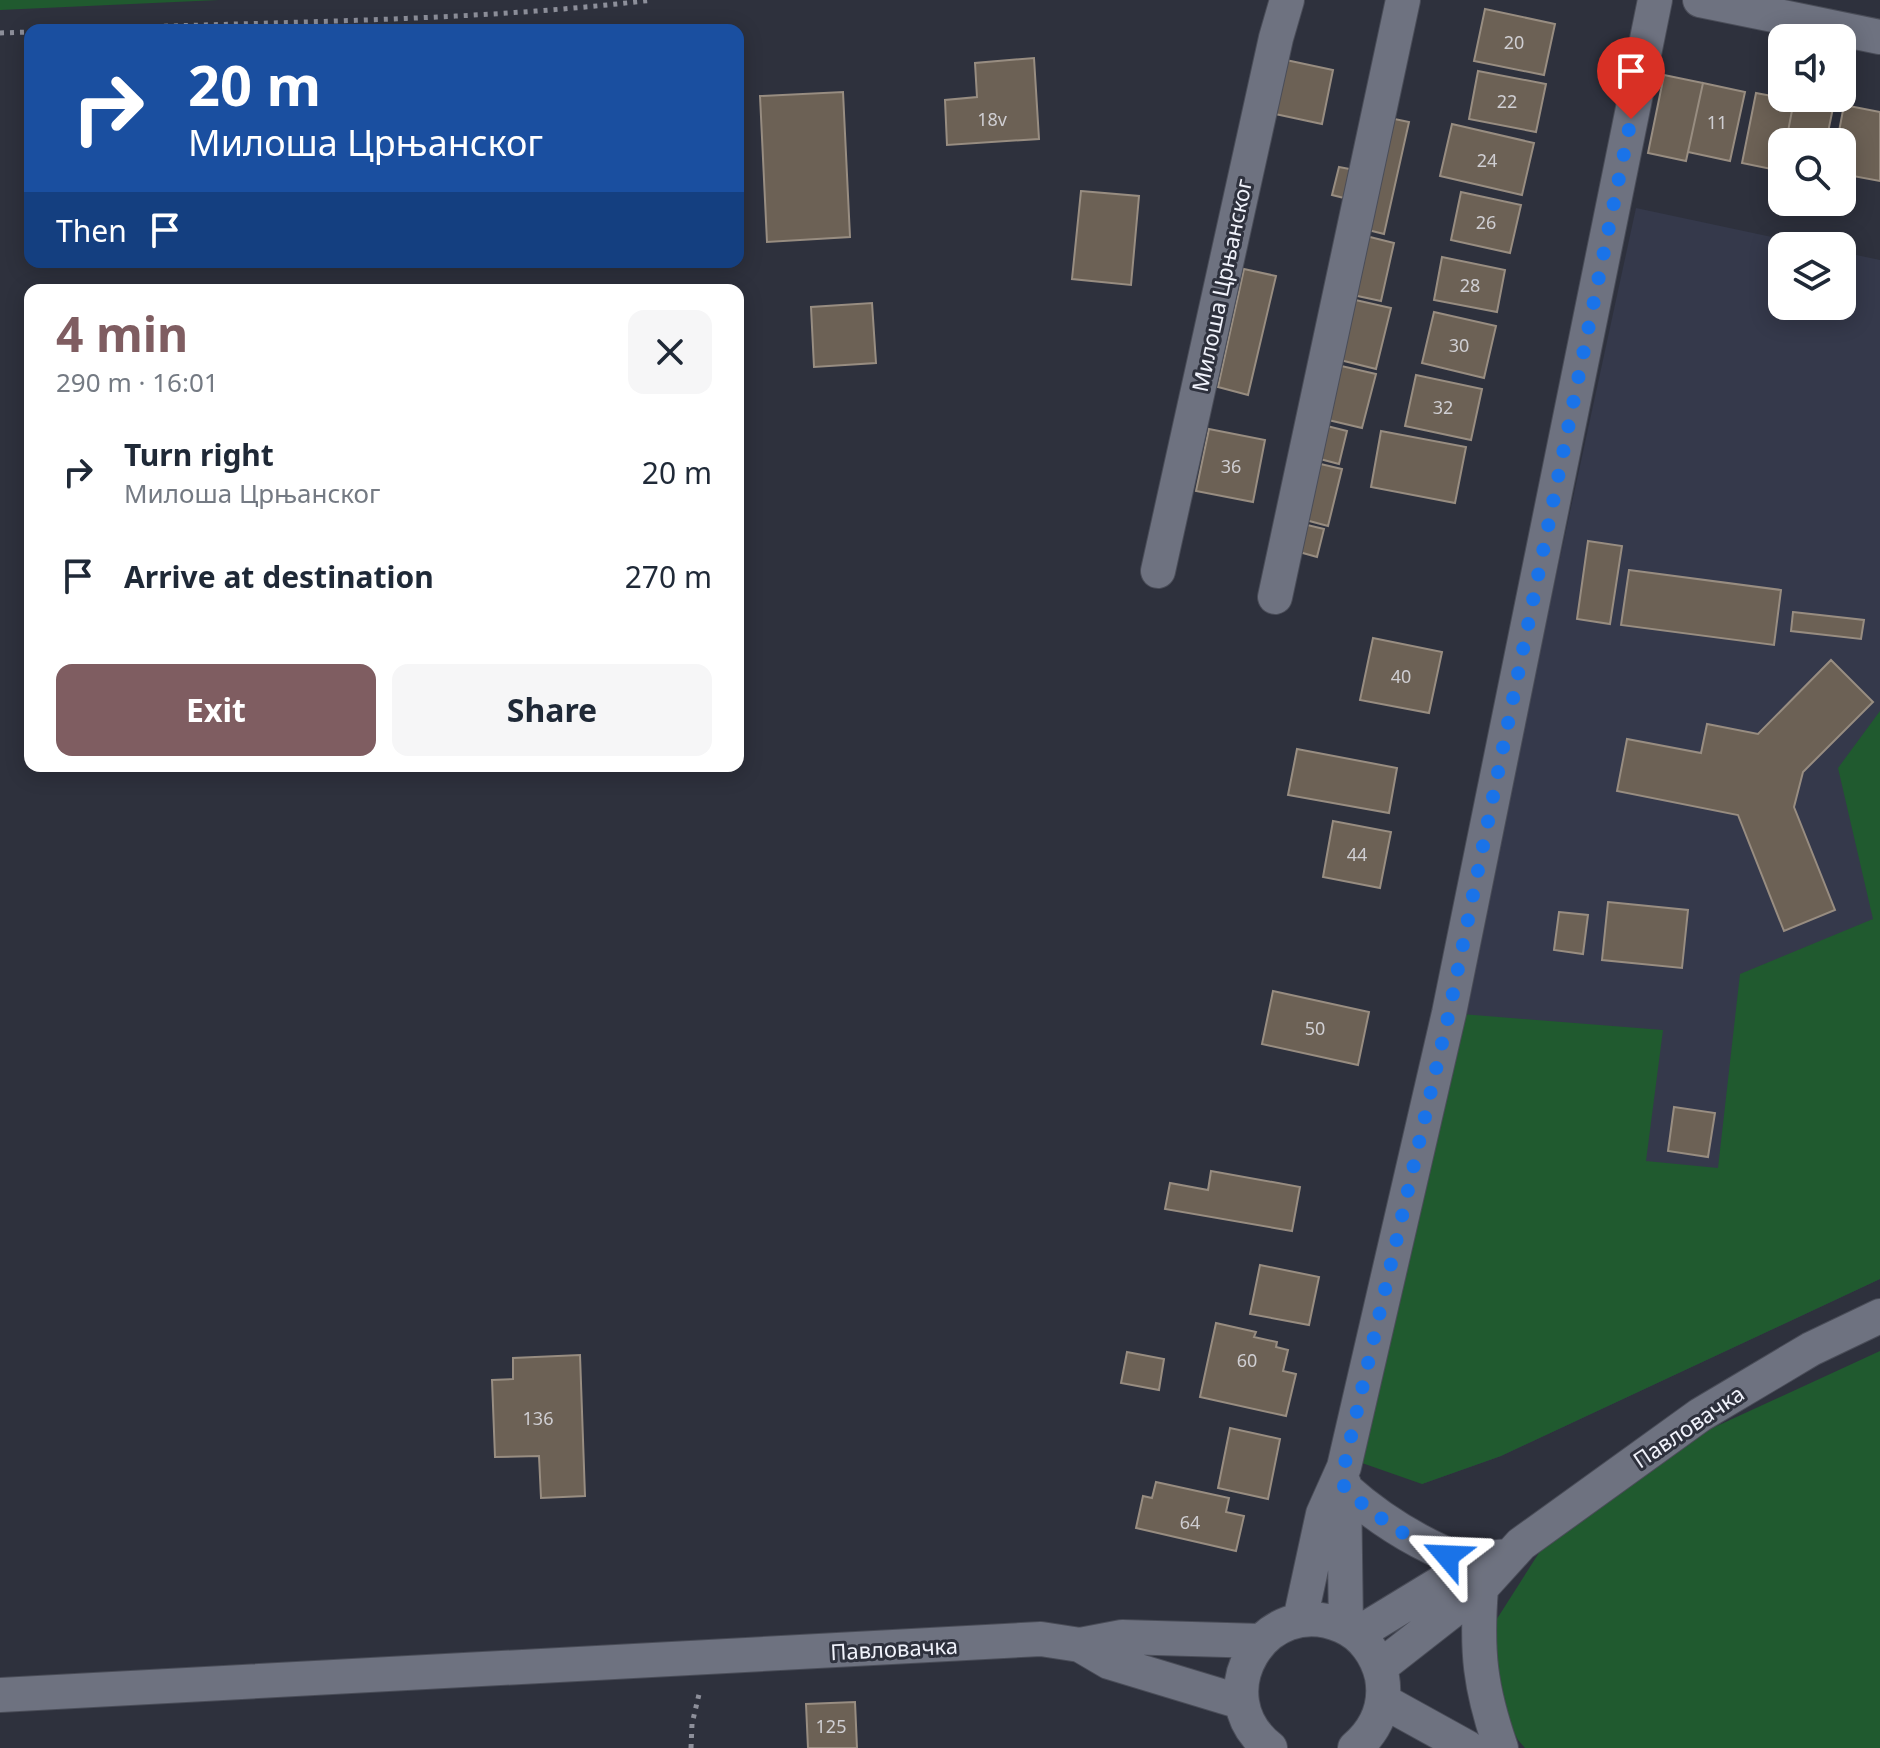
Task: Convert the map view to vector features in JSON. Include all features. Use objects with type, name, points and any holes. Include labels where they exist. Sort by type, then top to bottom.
[{"type":"street","name":"Милоша Црњанског","points":[[1158,571],[1287,0]]},
{"type":"street","points":[[1275,597],[1403,0]]},
{"type":"street","points":[[1351,1631],[1344,1477],[1449,1013],[1655,0]]},
{"type":"street","points":[[1700,0],[1880,37]]},
{"type":"street","name":"Павловачка","points":[[1351,1631],[1476,1576],[1509,1556],[1521,1544],[1700,1415],[1811,1349],[1880,1316]]},
{"type":"street","points":[[1344,1477],[1399,1531],[1476,1576],[1480,1677],[1501,1748]]},
{"type":"street","points":[[1300,1620],[1323,1514],[1344,1477]]},
{"type":"street","name":"Павловачка","points":[[1356,1748],[1374,1727],[1381,1684],[1476,1576]]},
{"type":"street","points":[[1270,1748],[1260,1740],[1248,1722],[1241,1702],[1244,1669],[1261,1641],[1272,1631],[1300,1620],[1331,1622],[1351,1631],[1372,1652],[1381,1684],[1468,1748]]},
{"type":"street","name":"Павловачка","points":[[0,1695],[1041,1639],[1080,1645],[1122,1637],[1261,1641]]},
{"type":"street","name":"Павловачка","points":[[1080,1645],[1109,1662],[1241,1702]]},
{"type":"path","points":[[264,24],[552,12],[653,0]]},
{"type":"path","points":[[0,33],[24,32]]},
{"type":"path","points":[[691,1748],[692,1724],[708,1659]]},
{"type":"shaded area","points":[[1636,208],[1768,236],[1768,320],[1856,320],[1856,255],[1880,260],[1880,1279],[1501,1456],[1422,1484],[1461,1014]]},
{"type":"green space","points":[[0,0],[219,0],[0,10]]},
{"type":"green space","points":[[1880,711],[1880,1279],[1501,1456],[1422,1484],[1362,1463],[1461,1014],[1663,1030],[1646,1161],[1718,1168],[1740,974],[1873,919],[1838,768]]},
{"type":"green space","points":[[1880,1351],[1880,1748],[1525,1748],[1495,1696],[1493,1625],[1544,1545],[1706,1431]]},
{"type":"building","points":[[1485,9],[1555,24],[1544,75],[1474,61]]},
{"type":"building","points":[[1034,58],[1039,139],[947,145],[945,100],[977,97],[975,63]]},
{"type":"building","points":[[1286,60],[1333,70],[1322,124],[1275,114]]},
{"type":"building","points":[[1478,71],[1546,84],[1536,132],[1469,119]]},
{"type":"building","points":[[1664,75],[1703,83],[1686,161],[1648,153]]},
{"type":"building","points":[[1703,83],[1745,92],[1730,161],[1688,152]]},
{"type":"building","points":[[843,92],[850,237],[767,242],[760,96]]},
{"type":"building","points":[[1756,93],[1768,95],[1768,112],[1792,112],[1789,128],[1768,128],[1768,168],[1742,163]]},
{"type":"building","points":[[1856,107],[1880,112],[1880,181],[1856,177],[1856,128],[1840,128],[1843,112],[1856,112]]},
{"type":"building","points":[[1792,112],[1832,112],[1829,128],[1789,128]]},
{"type":"building","points":[[1385,117],[1409,122],[1384,234],[1360,228]]},
{"type":"building","points":[[1452,124],[1534,143],[1522,195],[1440,176]]},
{"type":"building","points":[[1339,167],[1355,170],[1348,199],[1332,195]]},
{"type":"building","points":[[1081,191],[1139,196],[1131,285],[1072,279]]},
{"type":"building","points":[[1461,192],[1521,205],[1510,253],[1451,240]]},
{"type":"building","points":[[1362,235],[1394,243],[1381,301],[1348,294]]},
{"type":"building","points":[[1442,257],[1505,270],[1497,312],[1434,300]]},
{"type":"building","points":[[1244,269],[1276,276],[1248,395],[1218,387]]},
{"type":"building","points":[[1351,299],[1391,308],[1376,369],[1336,359]]},
{"type":"building","points":[[872,303],[876,363],[814,367],[811,307]]},
{"type":"building","points":[[1434,312],[1496,326],[1484,378],[1422,363]]},
{"type":"building","points":[[1337,365],[1376,374],[1362,428],[1324,419]]},
{"type":"building","points":[[1416,375],[1482,389],[1471,440],[1405,426]]},
{"type":"building","points":[[1323,425],[1347,431],[1339,464],[1316,458]]},
{"type":"building","points":[[1209,429],[1265,440],[1253,502],[1196,491]]},
{"type":"building","points":[[1381,431],[1466,447],[1455,503],[1371,487]]},
{"type":"building","points":[[1312,462],[1342,469],[1328,526],[1298,518]]},
{"type":"building","points":[[1299,523],[1324,529],[1317,557],[1292,550]]},
{"type":"building","points":[[1588,541],[1622,546],[1610,624],[1577,619]]},
{"type":"building","points":[[1629,570],[1781,590],[1774,645],[1621,625]]},
{"type":"building","points":[[1793,612],[1864,620],[1861,639],[1791,631]]},
{"type":"building","points":[[1373,638],[1442,652],[1429,713],[1360,700]]},
{"type":"building","points":[[1831,660],[1873,702],[1803,772],[1794,807],[1835,910],[1784,931],[1738,815],[1617,791],[1627,739],[1701,753],[1707,724],[1758,734]]},
{"type":"building","points":[[1297,749],[1397,768],[1389,813],[1288,795]]},
{"type":"building","points":[[1333,821],[1391,832],[1380,888],[1323,877]]},
{"type":"building","points":[[1608,902],[1688,910],[1682,968],[1602,960]]},
{"type":"building","points":[[1559,912],[1588,915],[1583,954],[1554,950]]},
{"type":"building","points":[[1273,991],[1369,1012],[1358,1065],[1262,1044]]},
{"type":"building","points":[[1674,1107],[1715,1113],[1708,1157],[1668,1151]]},
{"type":"building","points":[[1211,1171],[1300,1187],[1292,1231],[1165,1209],[1170,1183],[1208,1190]]},
{"type":"building","points":[[1260,1265],[1319,1277],[1309,1325],[1250,1314]]},
{"type":"building","points":[[1216,1323],[1256,1332],[1254,1337],[1277,1342],[1276,1347],[1288,1350],[1283,1371],[1296,1374],[1286,1416],[1200,1397]]},
{"type":"building","points":[[1127,1352],[1164,1359],[1159,1390],[1121,1383]]},
{"type":"building","points":[[580,1355],[585,1496],[541,1498],[539,1456],[495,1457],[492,1380],[513,1379],[513,1358]]},
{"type":"building","points":[[1230,1428],[1280,1439],[1268,1499],[1218,1488]]},
{"type":"building","points":[[1156,1482],[1229,1498],[1226,1512],[1244,1516],[1236,1551],[1136,1528],[1143,1496],[1152,1498]]},
{"type":"building","points":[[855,1702],[857,1748],[808,1748],[806,1704]]},
{"type":"route","points":[[1447,1556],[1422,1545],[1368,1509],[1344,1488],[1344,1467],[1449,1013],[1631,119]]}]
